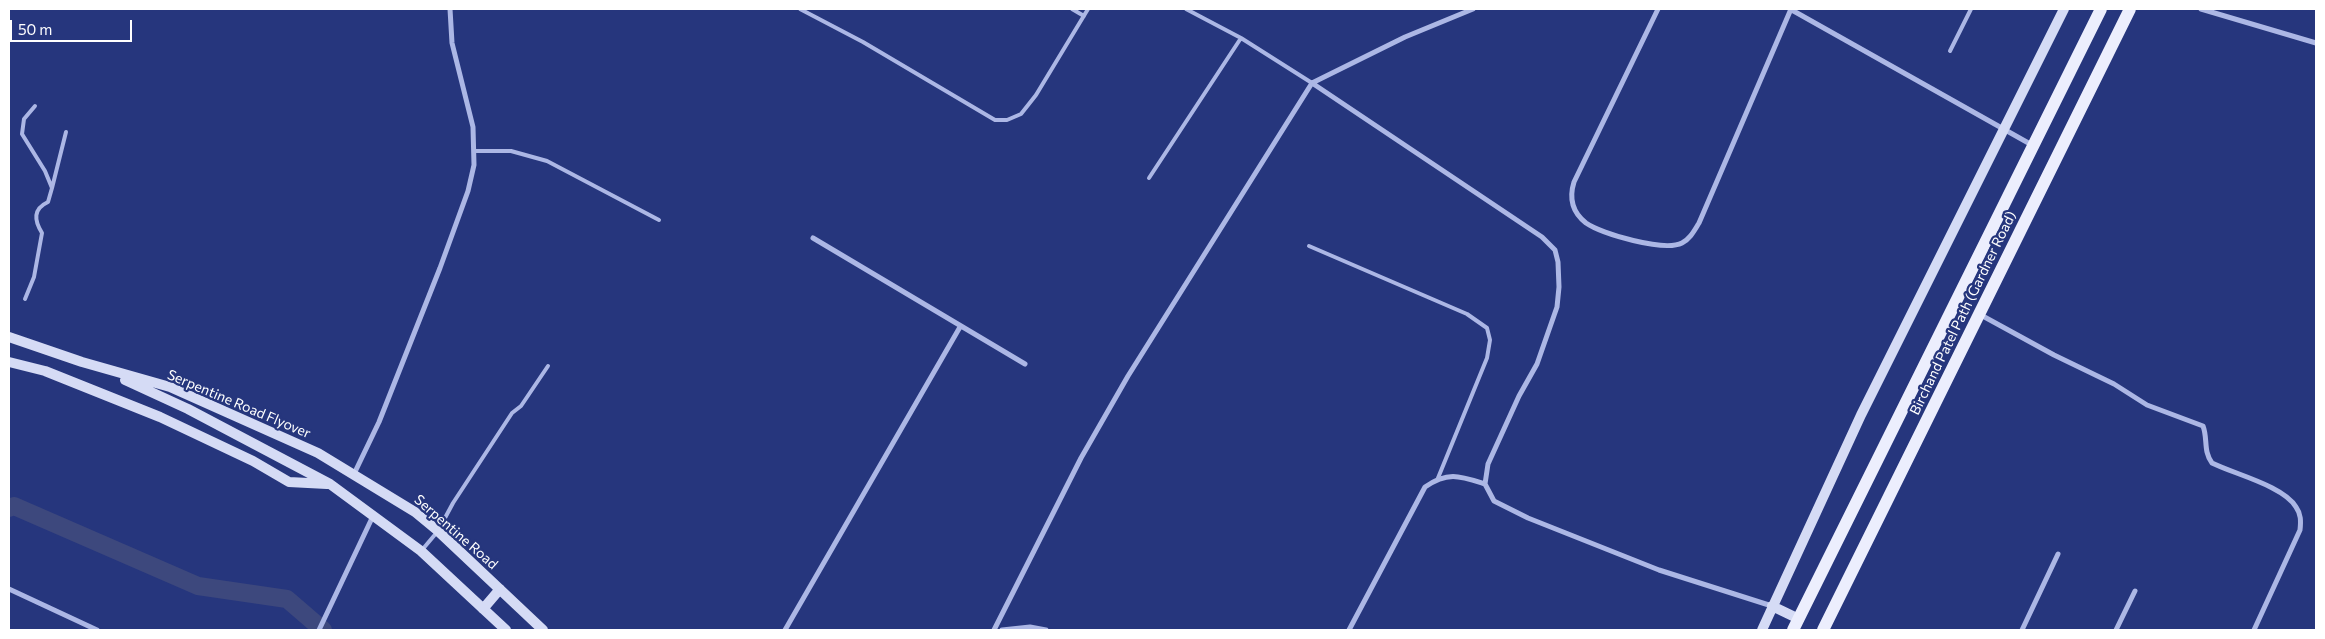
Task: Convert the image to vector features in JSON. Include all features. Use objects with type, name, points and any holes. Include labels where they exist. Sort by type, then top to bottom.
[{"type":"main road","points":[[1762,630],[1861,415],[2064,9]]},
{"type":"main road","name":"Birchand Patel Path (Gardner Road)","points":[[1796,624],[2101,9]]},
{"type":"main road","name":"Birchand Patel Path (Gardner Road)","points":[[1823,630],[2130,9]]},
{"type":"main road","name":"Serpentine Road Flyover","points":[[9,330],[69,354],[188,408],[330,484],[421,552],[506,630]]},
{"type":"main road","name":"Serpentine Road Flyover","points":[[9,338],[82,362],[170,387],[318,453],[342,467]]},
{"type":"main road","points":[[9,362],[45,371],[160,417],[253,461],[289,482],[330,484]]},
{"type":"main road","name":"Serpentine Road","points":[[342,467],[415,512],[438,531],[543,630]]},
{"type":"main road","points":[[483,609],[500,589]]},
{"type":"main road","points":[[1772,606],[1796,624]]},
{"type":"street","points":[[354,474],[379,422],[456,225],[468,191],[474,165],[473,127],[452,43],[450,9]]},
{"type":"street","points":[[994,630],[1085,450],[1128,376],[1312,83],[1405,37],[1473,9]]},
{"type":"street","points":[[1658,9],[1574,182],[1570,196],[1574,209],[1586,222],[1622,237],[1653,245],[1669,246],[1681,244],[1691,236],[1699,223],[1790,9],[2032,145]]},
{"type":"street","points":[[2200,9],[2316,43]]},
{"type":"street","points":[[1312,83],[1542,237],[1554,250],[1558,262],[1560,287],[1555,315],[1537,364],[1494,448],[1488,464],[1485,484],[1494,502],[1528,518],[1659,570],[1772,606]]},
{"type":"street","points":[[813,238],[1024,364]]},
{"type":"street","points":[[1979,314],[2054,355],[2114,384],[2147,405],[2203,426],[2206,432],[2205,448],[2212,463],[2284,494],[2295,504],[2300,513],[2300,530],[2254,630]]},
{"type":"street","points":[[784,630],[960,327]]},
{"type":"street","points":[[1349,630],[1425,487],[1438,478],[1460,476],[1485,484]]},
{"type":"street","points":[[319,630],[373,515]]},
{"type":"street","points":[[2022,630],[2058,554]]},
{"type":"street","points":[[9,589],[97,630]]},
{"type":"street","points":[[2116,630],[2135,591]]},
{"type":"street","points":[[1002,630],[1030,627],[1046,630]]},
{"type":"lane","points":[[800,9],[863,42],[995,120],[1008,120],[1021,114],[1036,95],[1088,9]]},
{"type":"lane","points":[[1072,9],[1084,16]]},
{"type":"lane","points":[[1186,9],[1241,38],[1312,83]]},
{"type":"lane","points":[[1950,51],[1971,9]]},
{"type":"lane","points":[[1148,178],[1241,38]]},
{"type":"lane","points":[[35,106],[24,119],[22,134],[45,171],[52,188]]},
{"type":"lane","points":[[25,299],[34,277],[42,233],[36,222],[36,214],[39,208],[48,202],[66,132]]},
{"type":"lane","points":[[474,151],[511,151],[547,161],[659,220]]},
{"type":"lane","points":[[1309,246],[1466,314],[1487,328],[1490,340],[1487,358],[1438,478]]},
{"type":"lane","points":[[421,552],[438,531],[453,503],[512,413],[521,406],[548,366]]},
{"type":"waterway","points":[[9,508],[14,506],[198,586],[287,599],[323,630]]}]
